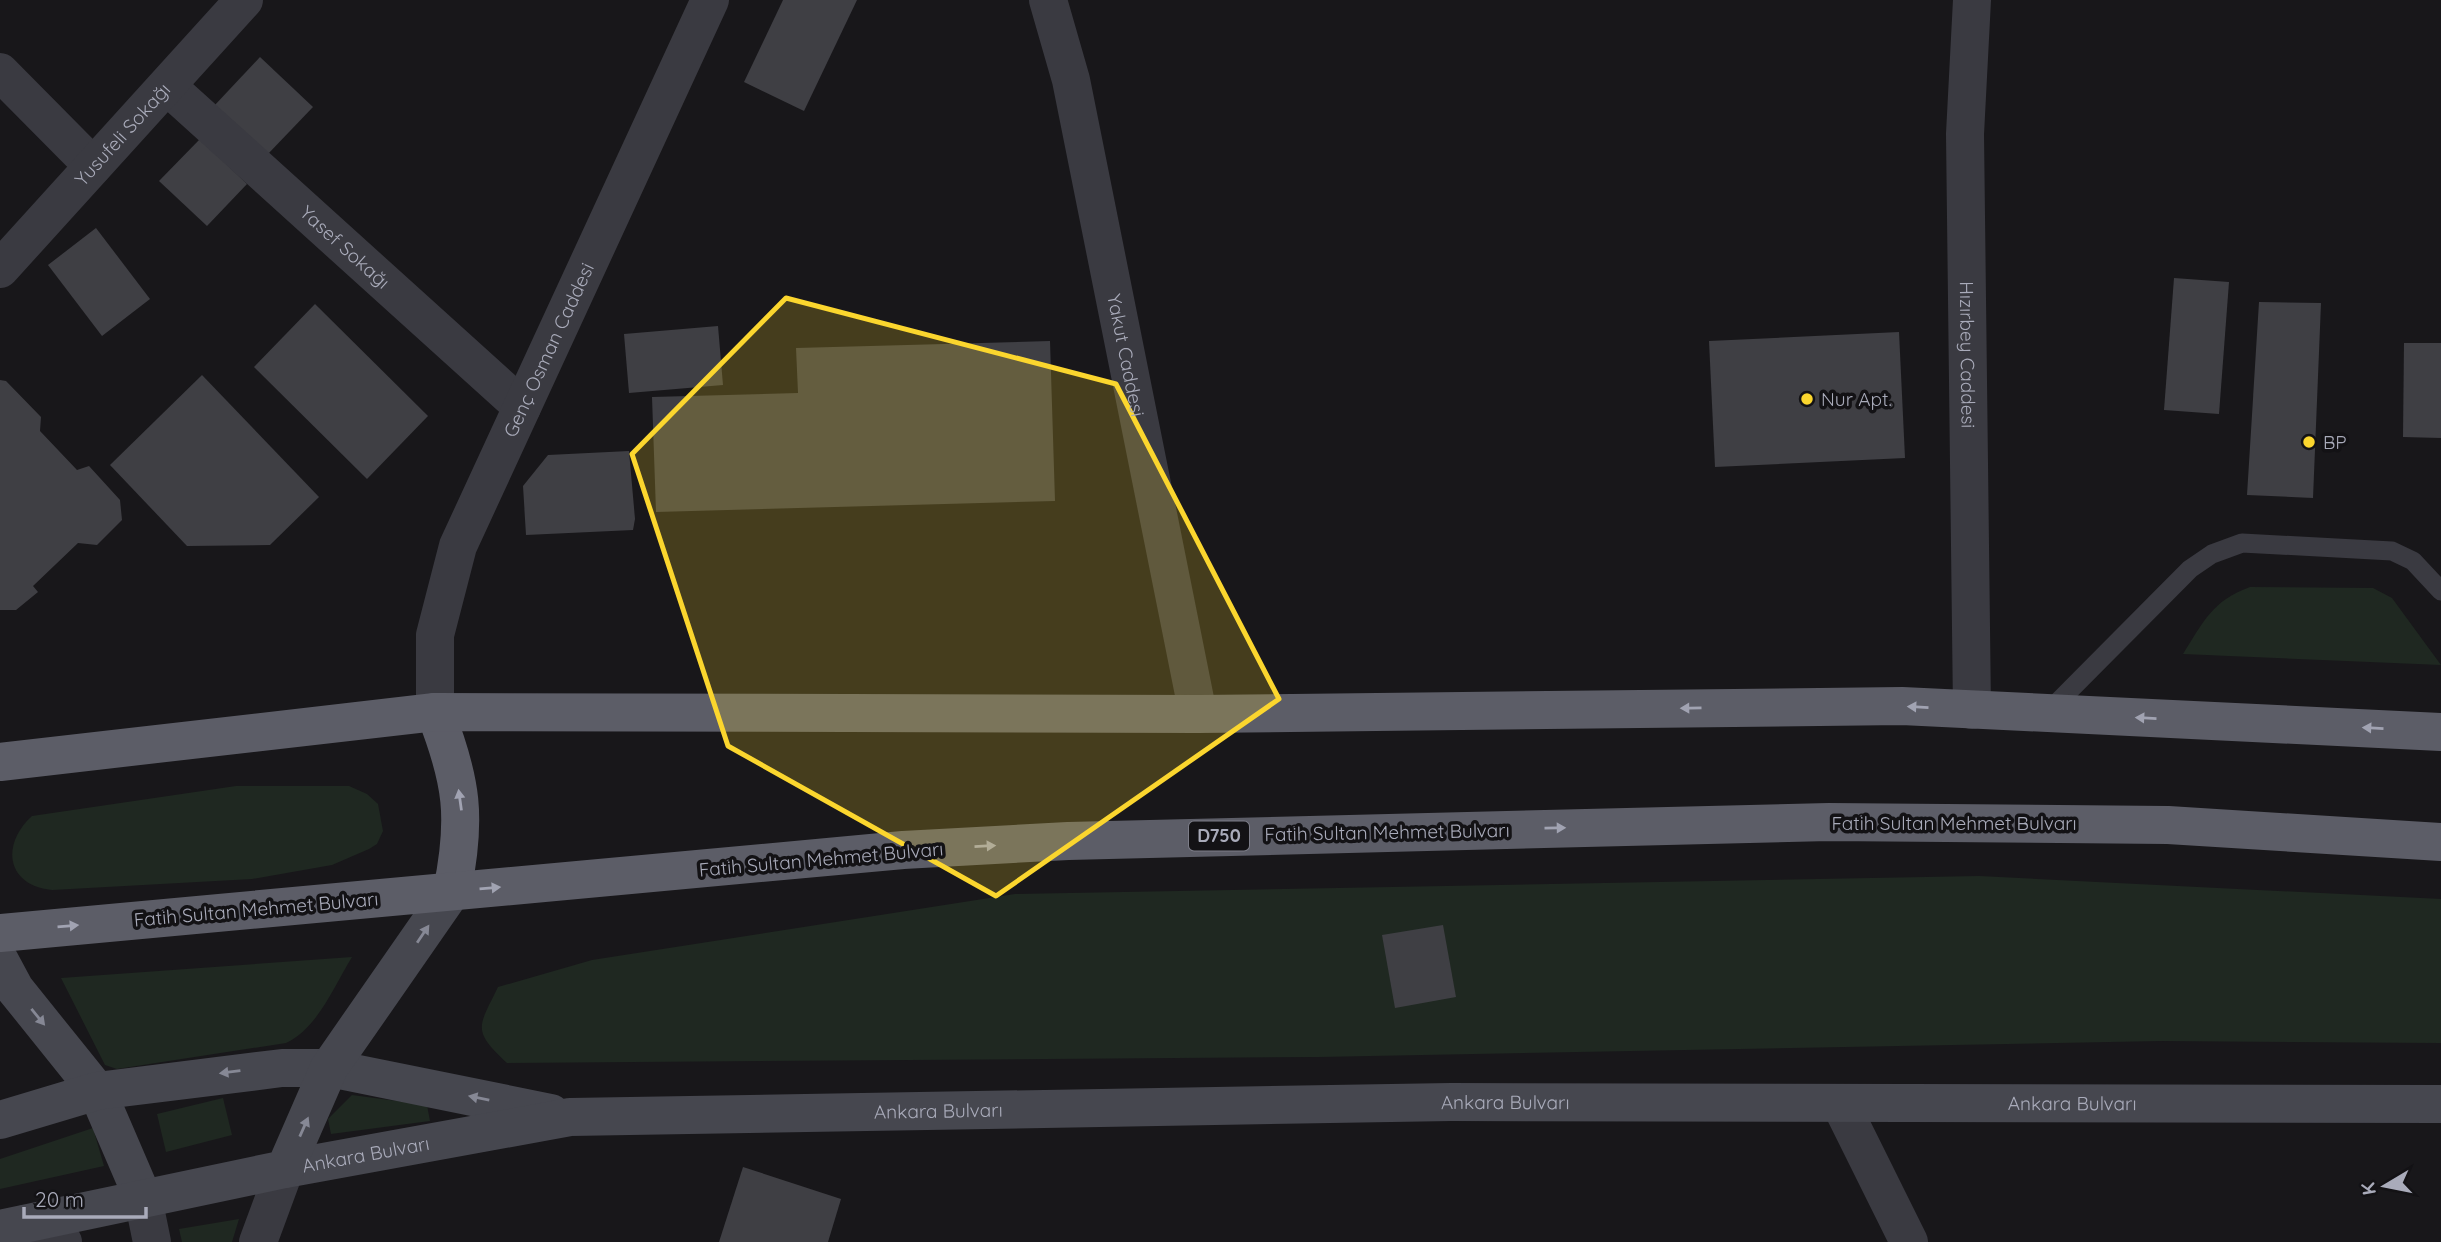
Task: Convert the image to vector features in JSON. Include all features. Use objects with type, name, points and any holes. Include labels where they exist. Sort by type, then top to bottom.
[{"type":"highway","points":[[0,762],[435,712],[1198,714],[1902,706],[2441,732]]},
{"type":"highway","points":[[435,712],[451,754],[461,798],[463,827],[452,891]]},
{"type":"highway","name":"Fatih Sultan Mehmet Bulvarı","points":[[0,933],[903,850],[1356,832],[1829,822],[2154,825],[2441,842]]},
{"type":"main road","name":"Ankara Bulvarı","points":[[285,1169],[329,1068],[452,891]]},
{"type":"main road","points":[[0,961],[15,989],[97,1091],[143,1198]]},
{"type":"main road","name":"Ankara Bulvarı","points":[[0,1120],[97,1091],[235,1071],[329,1068],[570,1116]]},
{"type":"main road","name":"Ankara Bulvarı","points":[[13,1226],[285,1169],[570,1116],[1451,1102],[2441,1104]]},
{"type":"street","name":"Yusufeli Sokağı","points":[[0,269],[243,0]]},
{"type":"street","name":"Genç Osman Caddesi","points":[[435,712],[435,635],[458,546],[710,0]]},
{"type":"street","name":"Yakut Caddesi","points":[[1048,0],[1071,80],[1198,714]]},
{"type":"street","name":"Hızırbey Caddesi","points":[[1972,0],[1965,134],[1972,709]]},
{"type":"street","points":[[0,72],[93,166]]},
{"type":"street","name":"Yasef Sokağı","points":[[167,86],[522,407]]},
{"type":"street","points":[[1840,1103],[1909,1242]]},
{"type":"street","points":[[258,1242],[285,1169]]},
{"type":"street","points":[[143,1198],[152,1242]]},
{"type":"street","points":[[13,1226],[63,1242]]},
{"type":"lane","points":[[2046,713],[2190,569],[2211,554],[2242,543],[2392,551],[2413,561],[2441,591]]},
{"type":"highlighted area","points":[[786,298],[1116,384],[1279,699],[996,896],[728,746],[632,454]]},
{"type":"shaded area","points":[[2250,587],[2373,588],[2392,598],[2441,665],[2183,654],[2210,613],[2226,599]]},
{"type":"shaded area","points":[[236,786],[349,786],[367,794],[378,804],[383,831],[377,844],[332,865],[252,879],[52,890],[25,881],[13,862],[15,839],[32,816]]},
{"type":"shaded area","points":[[1979,876],[2441,899],[2441,1043],[2161,1041],[1319,1057],[507,1063],[488,1043],[482,1028],[498,987],[592,960],[1015,894]]},
{"type":"shaded area","points":[[352,957],[316,1017],[286,1043],[117,1069],[105,1065],[61,978]]},
{"type":"shaded area","points":[[352,1095],[427,1105],[430,1121],[331,1134],[328,1119]]},
{"type":"shaded area","points":[[223,1098],[232,1135],[166,1152],[157,1114]]},
{"type":"shaded area","points":[[93,1128],[104,1166],[0,1189],[0,1159]]},
{"type":"shaded area","points":[[239,1219],[232,1242],[182,1242],[179,1229]]},
{"type":"building","points":[[783,0],[857,0],[804,111],[744,82]]},
{"type":"building","points":[[260,57],[313,107],[267,155],[214,106]]},
{"type":"building","points":[[200,139],[247,184],[207,226],[159,181]]},
{"type":"building","points":[[96,228],[150,299],[102,336],[48,265]]},
{"type":"building","points":[[2174,278],[2229,282],[2219,414],[2164,410]]},
{"type":"building","points":[[2259,302],[2321,303],[2313,498],[2247,495]]},
{"type":"building","points":[[315,304],[428,416],[367,479],[254,367]]},
{"type":"building","points":[[718,326],[723,385],[629,393],[624,334]]},
{"type":"building","name":"Nur Apt.","points":[[1899,332],[1905,458],[1715,467],[1709,341]]},
{"type":"building","points":[[1050,341],[1055,501],[656,512],[652,397],[798,393],[796,348]]},
{"type":"building","points":[[2404,343],[2441,343],[2441,438],[2403,437]]},
{"type":"building","points":[[202,375],[319,497],[270,545],[187,546],[110,465]]},
{"type":"building","points":[[0,380],[6,381],[41,417],[40,431],[77,470],[89,466],[120,500],[122,520],[97,545],[78,543],[33,586],[38,592],[16,610],[0,610]]},
{"type":"building","points":[[629,451],[635,519],[633,530],[526,535],[523,486],[548,455]]},
{"type":"building","points":[[1443,925],[1456,997],[1395,1008],[1382,935]]},
{"type":"building","points":[[743,1167],[841,1199],[828,1242],[719,1242]]},
{"type":"place","name":"Nur Apt.","points":[[1807,399]]},
{"type":"place","name":"BP","points":[[2309,442]]}]
